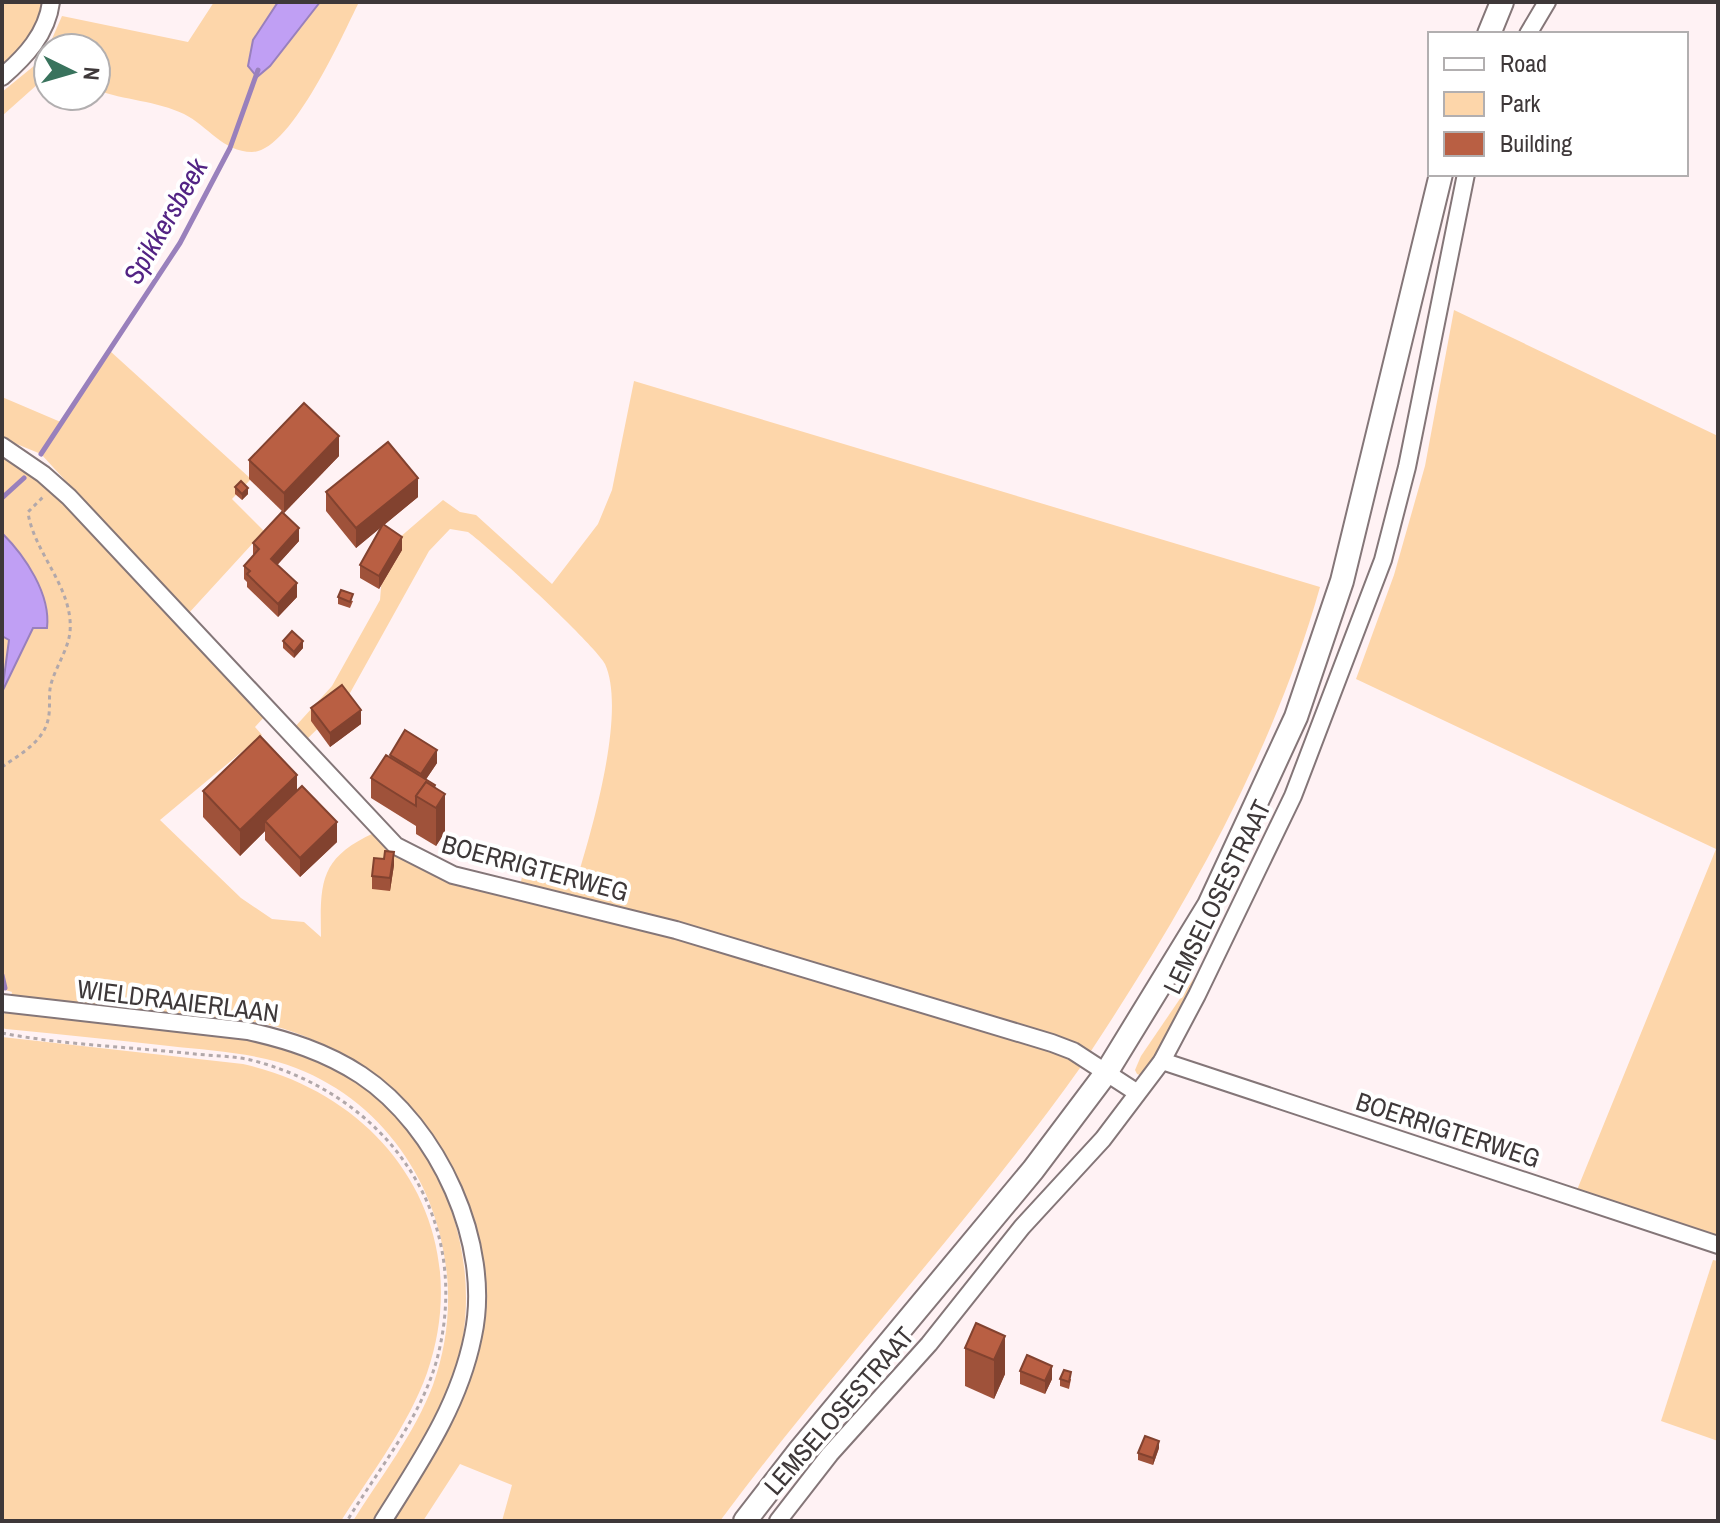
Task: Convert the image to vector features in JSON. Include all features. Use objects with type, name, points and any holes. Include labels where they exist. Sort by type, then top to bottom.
[{"type":"main road","points":[[1490,32],[1502,2]]},
{"type":"main road","points":[[745,1521],[800,1450],[1033,1170],[1106,1073],[1209,905],[1296,717],[1361,515],[1441,176]]},
{"type":"street","points":[[2,77],[25,57],[37,39],[51,2]]},
{"type":"street","points":[[1529,32],[1547,2]]},
{"type":"street","name":"LEMSELOSESTRAAT","points":[[778,1521],[830,1454],[929,1344],[1022,1227],[1103,1139],[1162,1061],[1293,796],[1343,673],[1383,560],[1407,467],[1466,176]]},
{"type":"street","name":"BOERRIGTERWEG","points":[[2,446],[56,485],[345,794],[396,846],[424,862],[453,875],[676,930],[1052,1043],[1073,1051],[1136,1092]]},
{"type":"street","name":"WIELDRAAIERLAAN","points":[[2,1003],[248,1031],[287,1039],[364,1076],[390,1100],[434,1152],[454,1190],[468,1233],[476,1286],[474,1333],[454,1401],[383,1521]]},
{"type":"street","name":"BOERRIGTERWEG","points":[[1162,1061],[1718,1245]]},
{"type":"path","points":[[2,767],[38,740],[48,721],[51,685],[70,630],[65,604],[46,553],[30,527],[28,512],[56,485]]},
{"type":"path","name":"WIELDRAAIERLAAN","points":[[2,1033],[251,1060],[302,1075],[339,1096],[372,1122],[415,1176],[429,1210],[443,1260],[444,1307],[439,1351],[423,1397],[347,1521]]},
{"type":"green space","points":[[2,2],[45,2],[27,44],[2,67]]},
{"type":"green space","points":[[214,2],[278,2],[253,40],[270,66],[320,2],[359,2],[299,113],[267,147],[252,152],[233,148],[184,114],[112,94],[112,32],[55,32],[62,16],[188,42]]},
{"type":"green space","points":[[32,68],[32,89],[2,116],[2,92]]},
{"type":"green space","points":[[1454,310],[1718,436],[1718,1235],[1577,1190],[1716,849],[1356,679],[1394,575],[1425,466]]},
{"type":"green space","points":[[110,351],[251,479],[232,499],[264,531],[188,614],[41,454],[2,438],[2,397],[63,423]]},
{"type":"green space","points":[[634,381],[1320,587],[1278,710],[1224,828],[1160,941],[1091,1051],[913,995],[520,888],[524,864],[528,860],[580,869],[606,766],[612,709],[611,684],[605,664],[583,638],[468,532],[450,529],[429,551],[345,702],[305,741],[293,729],[332,686],[380,600],[384,551],[443,500],[460,512],[476,515],[552,584],[598,524],[612,490]]},
{"type":"green space","points":[[2,451],[48,483],[265,716],[255,727],[262,735],[160,820],[241,898],[272,919],[304,922],[321,937],[321,901],[327,873],[343,852],[374,833],[390,846],[567,907],[1049,1046],[1079,1062],[1080,1068],[993,1183],[720,1521],[502,1521],[512,1485],[460,1464],[423,1521],[392,1521],[437,1449],[466,1392],[483,1319],[483,1266],[471,1215],[450,1167],[421,1123],[385,1085],[342,1054],[293,1032],[237,1020],[11,996],[12,992],[2,989]]},
{"type":"green space","points":[[1205,962],[1168,1039],[1142,1076],[1137,1074],[1135,1070],[1141,1056]]},
{"type":"green space","points":[[7,1012],[217,1034],[288,1048],[349,1077],[387,1107],[417,1143],[441,1185],[457,1230],[465,1277],[465,1325],[455,1373],[440,1412],[373,1521],[353,1521],[426,1403],[445,1335],[448,1285],[440,1236],[424,1190],[399,1148],[366,1111],[326,1082],[278,1062],[224,1052],[6,1029],[2,1028],[2,1015]]},
{"type":"green space","points":[[2,1037],[243,1064],[294,1081],[340,1105],[378,1138],[408,1176],[429,1220],[440,1268],[439,1319],[427,1373],[410,1412],[341,1521],[2,1521]]},
{"type":"green space","points":[[1713,1260],[1718,1261],[1718,1441],[1661,1421]]},
{"type":"shaded area","points":[[278,2],[320,2],[270,66],[257,77],[248,66],[253,40]]},
{"type":"shaded area","points":[[2,533],[35,576],[45,602],[47,628],[33,628],[2,692],[9,640],[2,636]]},
{"type":"building","points":[[304,403],[339,436],[284,493],[249,460]]},
{"type":"building","points":[[388,442],[418,478],[356,528],[326,492]]},
{"type":"building","points":[[241,481],[248,488],[242,494],[235,487]]},
{"type":"building","points":[[282,512],[299,528],[271,559],[297,583],[278,604],[247,574],[250,571],[244,566],[259,549],[253,543]]},
{"type":"building","points":[[383,524],[402,537],[379,576],[360,565]]},
{"type":"building","points":[[341,590],[353,594],[350,602],[338,597]]},
{"type":"building","points":[[292,631],[303,641],[294,652],[283,641]]},
{"type":"building","points":[[342,685],[361,710],[330,733],[311,708]]},
{"type":"building","points":[[405,730],[437,750],[421,774],[390,755]]},
{"type":"building","points":[[260,736],[297,775],[240,830],[203,791]]},
{"type":"building","points":[[386,755],[435,785],[426,782],[416,796],[416,806],[371,778]]},
{"type":"building","points":[[426,782],[445,794],[436,808],[416,796]]},
{"type":"building","points":[[302,786],[337,822],[300,858],[265,821]]},
{"type":"building","points":[[385,851],[394,852],[390,878],[372,876],[374,858],[384,859]]},
{"type":"building","points":[[976,1323],[1005,1336],[994,1360],[965,1348]]},
{"type":"building","points":[[1027,1355],[1052,1366],[1045,1381],[1020,1371]]},
{"type":"building","points":[[1064,1370],[1071,1372],[1069,1382],[1060,1379]]},
{"type":"building","points":[[1145,1436],[1159,1441],[1153,1458],[1138,1453]]},
{"type":"waterway","name":"Spikkersbeek","points":[[41,454],[180,243],[230,148],[258,70]]},
{"type":"waterway","name":"Spikkersbeek","points":[[2,498],[24,478]]},
{"type":"waterway","points":[[2,975],[5,988]]}]
